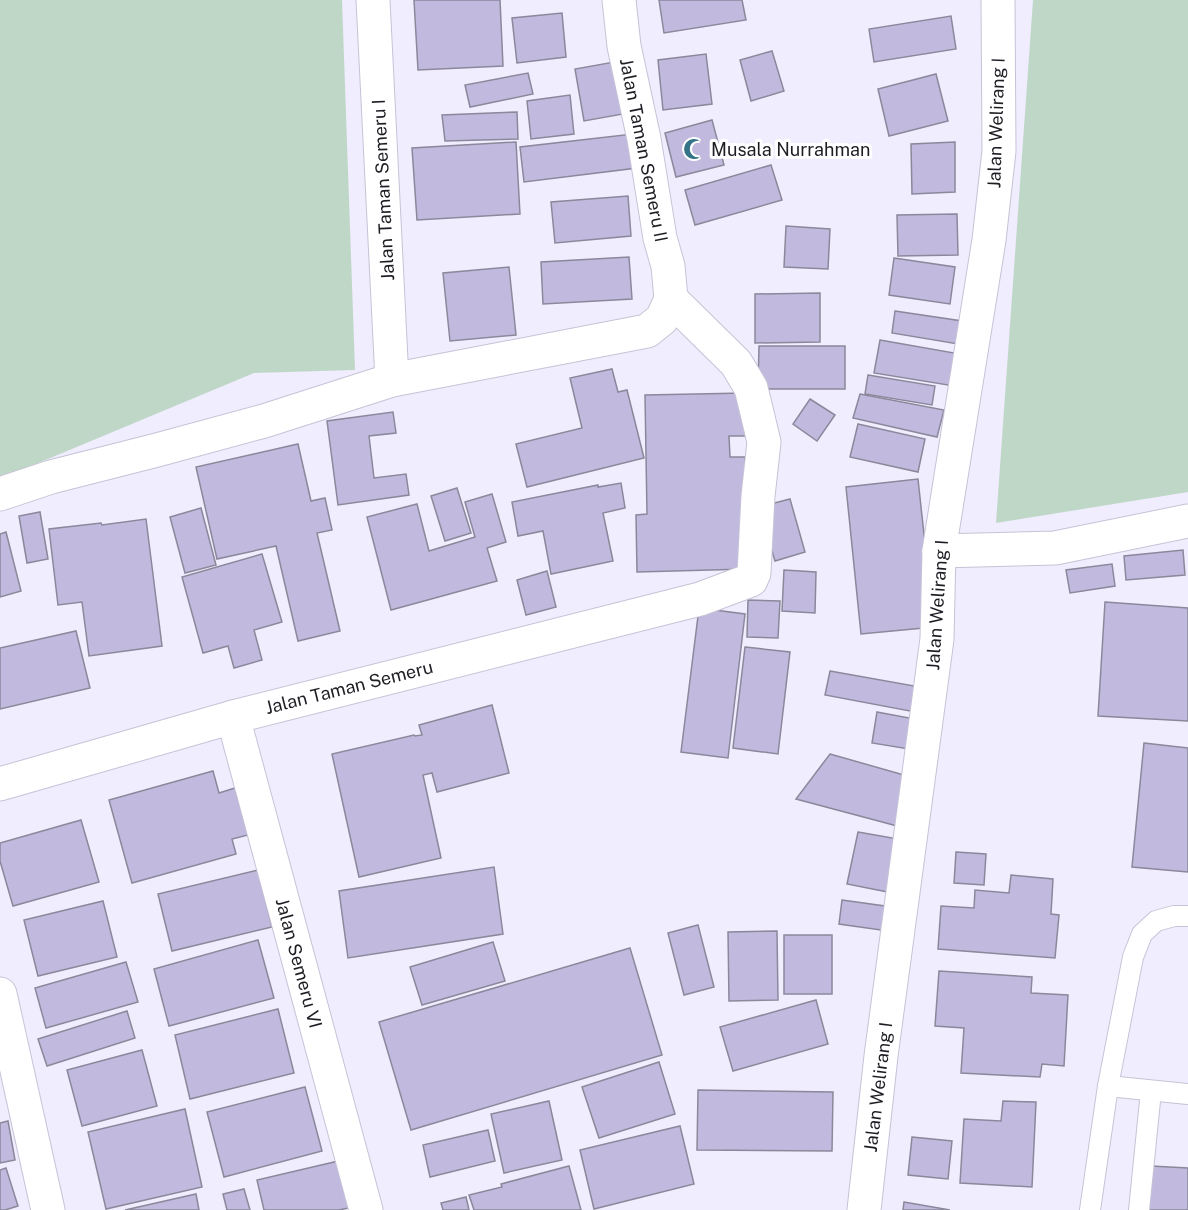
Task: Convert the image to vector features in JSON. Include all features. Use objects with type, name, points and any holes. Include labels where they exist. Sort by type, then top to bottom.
[{"type":"street","name":"Jalan Taman Semeru I","points":[[373,0],[392,380]]},
{"type":"street","name":"Jalan Taman Semeru II","points":[[619,0],[624,46],[644,139],[660,237],[668,266],[671,299]]},
{"type":"street","name":"Jalan Welirang I","points":[[864,1210],[881,1056],[937,639],[939,551],[989,240],[999,151],[998,0]]},
{"type":"street","points":[[0,494],[51,477],[264,421],[392,380],[647,331],[662,319],[671,299]]},
{"type":"street","name":"Jalan Taman Semeru","points":[[0,784],[233,717],[700,599],[751,580],[754,573],[758,496],[764,441],[752,388],[736,363],[671,299]]},
{"type":"street","points":[[939,551],[1055,548],[1188,521]]},
{"type":"street","name":"Jalan Semeru VI","points":[[233,717],[366,1210]]},
{"type":"street","points":[[0,994],[12,1106],[48,1210]]},
{"type":"lane","points":[[1090,1210],[1108,1086],[1133,957],[1142,934],[1156,921],[1174,916],[1188,916]]},
{"type":"lane","points":[[1108,1086],[1188,1094]]},
{"type":"lane","points":[[1139,1210],[1151,1091]]},
{"type":"green space","points":[[0,0],[342,0],[355,370],[254,373],[0,479]]},
{"type":"green space","points":[[1033,0],[1188,0],[1188,492],[996,523]]},
{"type":"building","points":[[414,0],[500,0],[503,66],[418,70]]},
{"type":"building","points":[[659,0],[742,0],[746,20],[664,33]]},
{"type":"building","points":[[562,13],[566,57],[517,63],[512,18]]},
{"type":"building","points":[[951,16],[956,49],[874,62],[869,29]]},
{"type":"building","points":[[772,51],[784,91],[751,101],[740,60]]},
{"type":"building","points":[[706,54],[712,104],[663,110],[658,60]]},
{"type":"building","points":[[614,62],[623,114],[584,121],[575,69]]},
{"type":"building","points":[[528,73],[533,94],[470,107],[465,85]]},
{"type":"building","points":[[936,74],[948,121],[889,136],[878,89]]},
{"type":"building","points":[[570,95],[574,134],[531,139],[527,101]]},
{"type":"building","points":[[517,112],[518,139],[445,141],[442,115]]},
{"type":"building","name":"Musala Nurrahman","points":[[712,120],[724,165],[676,177],[665,133]]},
{"type":"building","points":[[633,134],[637,168],[524,182],[520,147]]},
{"type":"building","points":[[516,142],[520,214],[417,220],[412,148]]},
{"type":"building","points":[[955,142],[955,192],[912,194],[911,144]]},
{"type":"building","points":[[771,165],[782,200],[695,225],[685,190]]},
{"type":"building","points":[[628,196],[631,236],[555,243],[551,202]]},
{"type":"building","points":[[957,214],[958,255],[898,256],[897,215]]},
{"type":"building","points":[[786,226],[830,229],[828,269],[784,267]]},
{"type":"building","points":[[629,257],[632,299],[543,304],[541,262]]},
{"type":"building","points":[[894,258],[955,267],[950,304],[889,295]]},
{"type":"building","points":[[509,267],[516,335],[450,341],[443,273]]},
{"type":"building","points":[[820,293],[820,342],[755,343],[755,294]]},
{"type":"building","points":[[895,311],[962,321],[958,344],[892,333]]},
{"type":"building","points":[[880,340],[960,354],[954,386],[874,373]]},
{"type":"building","points":[[759,346],[845,346],[845,389],[758,389]]},
{"type":"building","points":[[612,369],[618,392],[627,390],[644,458],[527,487],[516,444],[582,428],[570,378]]},
{"type":"building","points":[[868,375],[935,386],[932,405],[865,394]]},
{"type":"building","points":[[745,393],[746,436],[729,436],[730,457],[745,457],[747,569],[637,572],[636,515],[647,514],[645,395]]},
{"type":"building","points":[[860,394],[944,410],[937,437],[853,418]]},
{"type":"building","points":[[810,399],[835,415],[817,441],[793,424]]},
{"type":"building","points":[[393,412],[396,433],[369,436],[374,478],[406,474],[409,495],[338,505],[327,421]]},
{"type":"building","points":[[858,424],[925,439],[918,472],[850,457]]},
{"type":"building","points":[[298,444],[311,501],[325,498],[332,530],[317,533],[340,631],[298,641],[276,546],[217,559],[196,467]]},
{"type":"building","points":[[918,479],[934,627],[861,634],[846,487]]},
{"type":"building","points":[[621,483],[625,508],[603,513],[613,561],[551,574],[543,531],[518,536],[512,502],[598,485],[598,487]]},
{"type":"building","points":[[457,488],[471,533],[445,541],[431,496]]},
{"type":"building","points":[[492,494],[506,542],[487,548],[497,581],[391,610],[367,517],[417,504],[429,551],[475,537],[465,502]]},
{"type":"building","points":[[790,499],[805,552],[775,561],[759,507]]},
{"type":"building","points":[[201,508],[216,565],[185,573],[170,517]]},
{"type":"building","points":[[40,512],[48,559],[27,563],[19,516]]},
{"type":"building","points":[[146,519],[162,646],[89,656],[82,602],[58,605],[49,529]]},
{"type":"building","points":[[6,532],[21,591],[0,597],[0,534]]},
{"type":"building","points":[[1183,550],[1185,575],[1126,580],[1124,556]]},
{"type":"building","points":[[262,554],[282,622],[254,630],[262,660],[234,668],[228,646],[203,653],[182,577]]},
{"type":"building","points":[[1112,564],[1115,586],[1070,593],[1066,570]]},
{"type":"building","points":[[784,570],[816,572],[815,613],[782,611]]},
{"type":"building","points":[[547,571],[556,607],[526,615],[517,580]]},
{"type":"building","points":[[748,600],[780,601],[778,638],[747,637]]},
{"type":"building","points":[[1105,602],[1188,608],[1188,721],[1098,716]]},
{"type":"building","points":[[699,608],[745,614],[728,758],[681,752]]},
{"type":"building","points":[[76,631],[90,688],[0,709],[0,648]]},
{"type":"building","points":[[745,647],[790,652],[778,754],[733,748]]},
{"type":"building","points":[[830,671],[920,687],[915,712],[825,695]]},
{"type":"building","points":[[492,705],[509,773],[437,792],[432,773],[423,775],[441,858],[359,877],[332,754],[422,735],[419,725]]},
{"type":"building","points":[[877,712],[920,720],[915,750],[872,743]]},
{"type":"building","points":[[1144,743],[1188,748],[1188,872],[1132,867]]},
{"type":"building","points":[[830,754],[911,777],[901,827],[796,799]]},
{"type":"building","points":[[213,771],[219,793],[235,788],[248,835],[232,839],[236,854],[132,883],[109,800]]},
{"type":"building","points":[[81,820],[99,882],[13,906],[0,861],[0,843]]},
{"type":"building","points":[[858,832],[904,840],[893,893],[847,884]]},
{"type":"building","points":[[956,852],[986,854],[984,885],[954,883]]},
{"type":"building","points":[[494,867],[503,934],[348,958],[339,891]]},
{"type":"building","points":[[258,870],[272,927],[172,951],[158,894]]},
{"type":"building","points":[[1011,875],[1053,879],[1051,914],[1059,915],[1055,958],[938,949],[941,906],[974,908],[975,890],[1009,893]]},
{"type":"building","points":[[842,900],[899,908],[895,932],[839,924]]},
{"type":"building","points":[[103,901],[117,957],[38,976],[24,920]]},
{"type":"building","points":[[698,925],[714,987],[684,995],[668,933]]},
{"type":"building","points":[[777,931],[778,1000],[729,1001],[728,932]]},
{"type":"building","points":[[784,935],[832,935],[832,994],[784,994]]},
{"type":"building","points":[[258,940],[274,998],[169,1026],[154,969]]},
{"type":"building","points":[[493,942],[505,981],[422,1005],[410,967]]},
{"type":"building","points":[[630,948],[662,1055],[411,1130],[379,1022]]},
{"type":"building","points":[[126,962],[138,1002],[46,1028],[35,988]]},
{"type":"building","points":[[939,971],[1032,977],[1031,993],[1068,995],[1064,1066],[1042,1064],[1040,1077],[961,1073],[964,1028],[935,1026]]},
{"type":"building","points":[[816,1000],[828,1044],[733,1071],[720,1027]]},
{"type":"building","points":[[278,1009],[294,1073],[190,1099],[175,1035]]},
{"type":"building","points":[[127,1011],[135,1038],[47,1066],[38,1039]]},
{"type":"building","points":[[142,1050],[157,1106],[82,1126],[67,1070]]},
{"type":"building","points":[[659,1062],[675,1114],[599,1138],[582,1087]]},
{"type":"building","points":[[305,1087],[322,1151],[224,1177],[207,1112]]},
{"type":"building","points":[[698,1090],[833,1092],[832,1151],[697,1150]]},
{"type":"building","points":[[549,1101],[562,1160],[504,1173],[491,1114]]},
{"type":"building","points":[[1003,1101],[1036,1102],[1032,1187],[960,1183],[964,1119],[1001,1121]]},
{"type":"building","points":[[185,1109],[202,1187],[106,1209],[88,1132]]},
{"type":"building","points":[[8,1121],[15,1160],[0,1163],[0,1123]]},
{"type":"building","points":[[680,1126],[694,1184],[594,1209],[580,1150]]},
{"type":"building","points":[[488,1130],[495,1161],[430,1177],[423,1145]]},
{"type":"building","points":[[912,1137],[952,1141],[948,1179],[908,1175]]},
{"type":"building","points":[[347,1159],[358,1206],[339,1210],[264,1210],[257,1180]]},
{"type":"building","points":[[569,1166],[581,1210],[474,1210],[469,1195]]},
{"type":"building","points":[[1151,1166],[1188,1168],[1188,1210],[1149,1210]]},
{"type":"building","points":[[6,1168],[18,1206],[0,1210],[0,1170]]},
{"type":"building","points":[[244,1189],[250,1210],[227,1210],[223,1194]]},
{"type":"building","points":[[196,1194],[199,1210],[125,1210]]},
{"type":"building","points":[[466,1197],[469,1210],[443,1210],[441,1203]]},
{"type":"building","points":[[904,1202],[950,1210],[903,1210]]},
{"type":"place","name":"Musala Nurrahman","points":[[694,149]]}]
